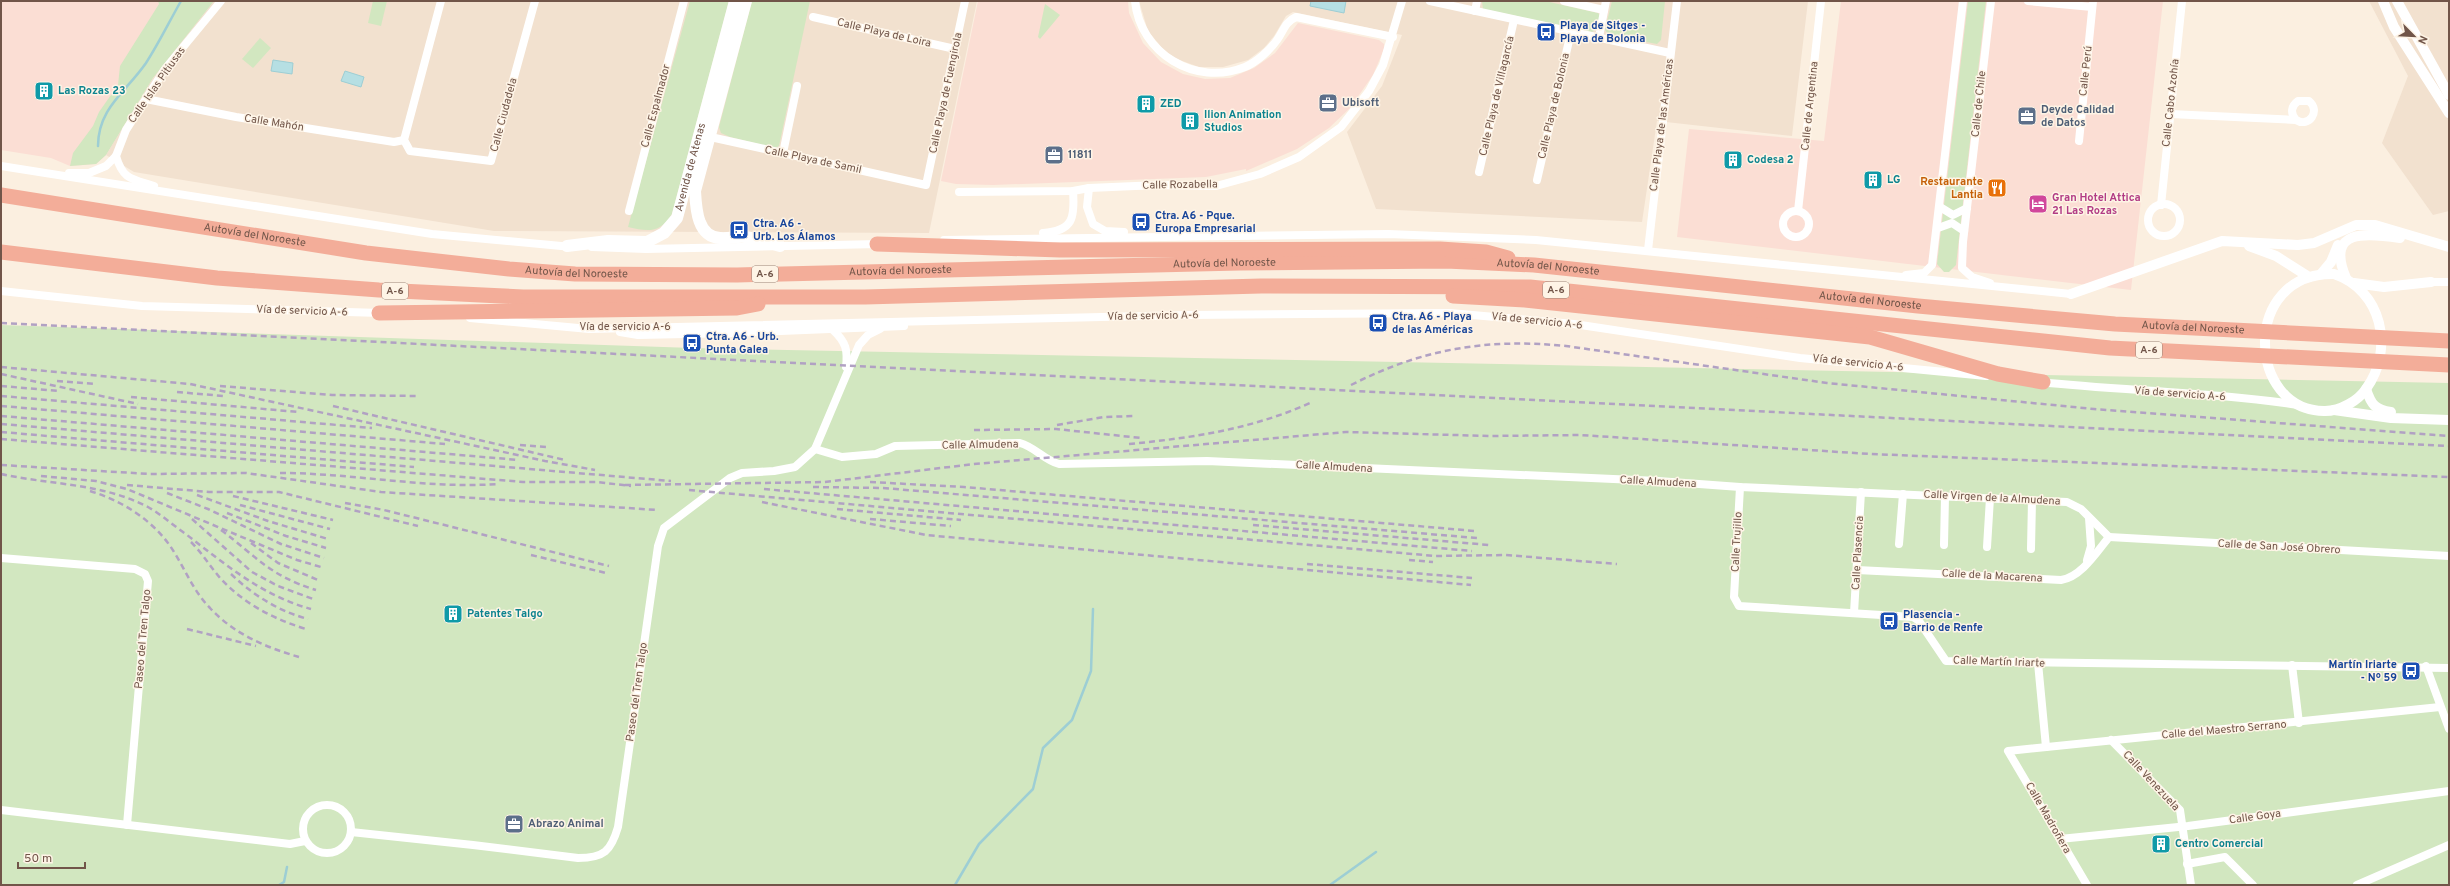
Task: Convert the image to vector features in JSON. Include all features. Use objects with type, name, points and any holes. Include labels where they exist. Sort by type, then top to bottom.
[{"type":"highway","name":"Autovía del Noroeste","points":[[1,195],[366,253],[509,270],[575,274],[737,275],[1224,263],[1414,261],[1534,265],[1918,306],[2115,324],[2449,341]]},
{"type":"highway","points":[[877,244],[1068,250],[1440,249],[1486,252],[1534,265]]},
{"type":"highway","name":"Autovía del Noroeste","points":[[1,252],[217,278],[379,290],[522,297],[792,297],[1262,286],[1530,287],[2110,348],[2449,365]]},
{"type":"highway","points":[[1262,286],[1310,297],[1437,296],[1525,300],[1870,337],[1998,374],[2042,382]]},
{"type":"highway","points":[[379,313],[737,308],[792,297]]},
{"type":"main road","name":"Avenida de Atenas","points":[[735,1],[705,136],[695,191],[696,209],[702,227],[719,238],[744,237],[780,246]]},
{"type":"main road","name":"Avenida de Atenas","points":[[567,246],[608,241],[647,242],[664,233],[677,218],[705,136],[746,1]]},
{"type":"street","name":"Calle Islas Pitiusas","points":[[116,156],[126,130],[165,69],[221,1]]},
{"type":"street","points":[[404,140],[441,1]]},
{"type":"street","name":"Calle Ciudadela","points":[[404,140],[410,150],[491,161],[535,1]]},
{"type":"street","name":"Calle Espalmador","points":[[629,211],[684,1]]},
{"type":"street","name":"Calle Playa de Fuengirola","points":[[926,185],[965,1]]},
{"type":"street","points":[[1134,1],[1140,24],[1150,43],[1164,56],[1180,66],[1198,71],[1221,72],[1245,67],[1263,55],[1277,40],[1288,21],[1296,17],[1393,37]]},
{"type":"street","name":"Calle Rozabella","points":[[959,192],[1216,186],[1260,174],[1299,157],[1341,127],[1368,91],[1383,65],[1393,37],[1402,1]]},
{"type":"street","points":[[1430,1],[1670,53]]},
{"type":"street","points":[[1475,11],[1477,1]]},
{"type":"street","points":[[1564,1],[1604,10]]},
{"type":"street","points":[[1599,37],[1606,1]]},
{"type":"street","name":"Calle Playa de las Américas","points":[[1648,250],[1677,1]]},
{"type":"street","name":"Calle de Argentina","points":[[1798,211],[1822,1]]},
{"type":"street","points":[[1890,277],[1924,273],[1932,265],[1938,228],[1962,1]]},
{"type":"street","name":"Calle de Chile","points":[[1991,1],[1964,231],[1962,268],[1972,277],[2010,289]]},
{"type":"street","points":[[2028,1],[2092,4]]},
{"type":"street","name":"Calle Cabo Azohía","points":[[2161,205],[2182,1]]},
{"type":"street","points":[[2383,1],[2394,27],[2449,112]]},
{"type":"street","points":[[2397,1],[2449,95]]},
{"type":"street","name":"Calle Perú","points":[[2079,141],[2092,4]]},
{"type":"street","name":"Calle Playa de Loira","points":[[813,17],[955,48]]},
{"type":"street","name":"Calle Playa de Villagarcía","points":[[1479,172],[1514,20]]},
{"type":"street","name":"Calle Playa de Bolonia","points":[[1538,180],[1571,32]]},
{"type":"street","points":[[783,153],[797,86]]},
{"type":"street","name":"Calle Mahón","points":[[146,99],[251,119],[394,142],[404,140]]},
{"type":"street","points":[[2170,114],[2296,120]]},
{"type":"street","name":"Calle Playa de Samil","points":[[705,136],[926,185]]},
{"type":"street","points":[[38,172],[89,173],[106,166],[116,156],[120,169],[127,177],[180,194]]},
{"type":"street","points":[[1,166],[432,234],[567,246],[646,249],[877,244],[1059,232],[1070,222],[1075,210],[1073,190]]},
{"type":"street","points":[[1089,188],[1087,207],[1093,224],[1105,231],[1213,237]]},
{"type":"street","points":[[1940,207],[1953,215],[1967,208]]},
{"type":"street","points":[[1938,228],[1952,223],[1964,231]]},
{"type":"street","points":[[952,239],[1388,234],[1536,240],[1648,250],[1890,277],[2071,294],[2222,241],[2298,245],[2314,243],[2356,225],[2375,226],[2408,234],[2449,247]]},
{"type":"street","points":[[2321,274],[2331,262],[2340,242],[2354,230],[2369,229],[2408,234]]},
{"type":"street","points":[[2334,410],[2357,398],[2366,389],[2379,361],[2382,337],[2378,318],[2371,302],[2350,280],[2341,266],[2340,254],[2344,244],[2357,234],[2371,234],[2407,238],[2449,252]]},
{"type":"street","points":[[2236,242],[2276,256],[2309,277]]},
{"type":"street","points":[[2449,282],[2384,286],[2321,274],[2309,277],[2293,284],[2280,297],[2270,312],[2265,329],[2265,348],[2268,366],[2275,382],[2286,396],[2302,405],[2314,410],[2334,410],[2391,418],[2449,420]]},
{"type":"street","name":"Vía de servicio A-6","points":[[1,291],[142,306],[379,313],[456,317],[589,329],[1204,315],[1450,313],[1560,322],[1800,358],[2098,388],[2232,397],[2302,405]]},
{"type":"street","points":[[589,329],[638,335],[880,329],[960,320]]},
{"type":"street","name":"Paseo del Tren Talgo","points":[[351,832],[578,858],[593,858],[604,853],[614,842],[618,827],[658,546],[664,528],[730,478],[742,473],[774,472],[794,467],[815,449],[859,344],[868,335],[880,329]]},
{"type":"street","name":"Paseo del Tren Talgo","points":[[833,330],[844,340],[848,353],[845,376]]},
{"type":"street","points":[[2366,389],[2372,405],[2380,411],[2449,415]]},
{"type":"street","name":"Calle Almudena","points":[[815,449],[842,457],[876,454],[895,446],[1020,443],[1028,446],[1051,462],[1059,464],[1207,461],[1658,481],[1740,487],[1861,492]]},
{"type":"street","name":"Calle Trujillo","points":[[1734,597],[1740,487]]},
{"type":"street","name":"Calle Virgen de la Almudena","points":[[1861,492],[2067,502],[2081,509],[2109,538]]},
{"type":"street","name":"Calle Plasencia","points":[[1854,613],[1861,492]]},
{"type":"street","points":[[1899,544],[1903,494]]},
{"type":"street","points":[[1944,546],[1945,496]]},
{"type":"street","points":[[1987,547],[1990,498]]},
{"type":"street","points":[[2031,549],[2032,500]]},
{"type":"street","points":[[2086,565],[2091,546],[2089,517]]},
{"type":"street","name":"Calle de la Macarena","points":[[1857,570],[2061,580],[2070,578],[2086,565],[2109,538]]},
{"type":"street","name":"Calle de San José Obrero","points":[[2109,538],[2449,556]]},
{"type":"street","name":"Paseo del Tren Talgo","points":[[1,558],[135,569],[145,574],[148,581],[127,825]]},
{"type":"street","name":"Calle Martín Iriarte","points":[[1734,597],[1736,603],[1744,607],[1913,617],[1919,621],[1946,661],[2038,664],[2426,666],[2449,668]]},
{"type":"street","points":[[2038,664],[2046,747]]},
{"type":"street","points":[[2292,665],[2299,723]]},
{"type":"street","points":[[2426,666],[2449,729]]},
{"type":"street","name":"Calle del Maestro Serrano","points":[[2008,751],[2299,723],[2440,707]]},
{"type":"street","name":"Calle Venezuela","points":[[2111,740],[2180,810],[2191,885]]},
{"type":"street","name":"Calle Madroñera","points":[[2008,751],[2087,885]]},
{"type":"street","name":"Calle Goya","points":[[2060,838],[2183,826],[2449,791]]},
{"type":"street","points":[[329,804],[344,811],[348,817],[351,832],[345,846],[331,853],[316,851],[305,841],[303,834],[304,819],[308,812],[322,805],[329,804]]},
{"type":"street","points":[[1,810],[290,844],[305,841]]},
{"type":"street","points":[[2357,885],[2449,845]]},
{"type":"street","points":[[2188,864],[2225,857],[2253,885]]},
{"type":"shaded area","points":[[1,1],[214,1],[153,78],[106,155],[96,164],[70,166],[51,158],[1,150]]},
{"type":"shaded area","points":[[214,1],[977,1],[929,233],[494,231],[134,172],[106,155],[153,78]]},
{"type":"shaded area","points":[[978,1],[1128,1],[1129,13],[1143,43],[1161,62],[1183,74],[1205,79],[1230,78],[1254,68],[1275,53],[1298,23],[1379,40],[1384,44],[1384,49],[1373,75],[1350,108],[1329,128],[1297,149],[1246,171],[1246,169],[1206,177],[993,185],[956,184],[941,181]]},
{"type":"shaded area","points":[[1139,1],[1808,1],[1792,136],[1657,121],[1642,222],[1376,209],[1347,132],[1382,86],[1402,35],[1293,12],[1286,16],[1274,36],[1264,48],[1248,60],[1223,67],[1199,67],[1174,58],[1163,49],[1148,31]]},
{"type":"shaded area","points":[[1841,1],[2163,1],[2131,290],[1677,237],[1689,129],[1824,141]]},
{"type":"shaded area","points":[[2369,1],[2449,1],[2449,211],[2433,215],[2382,143],[2408,76]]},
{"type":"green space","points":[[158,1],[214,1],[153,78],[106,155],[96,164],[70,166],[73,153],[93,126],[99,112],[118,85],[120,66],[159,4]]},
{"type":"green space","points":[[373,1],[387,1],[381,26],[368,23]]},
{"type":"green space","points":[[690,1],[729,1],[672,214],[663,225],[653,230],[642,230],[628,227]]},
{"type":"green space","points":[[752,1],[810,1],[779,146],[775,148],[730,137],[721,133],[719,127]]},
{"type":"green space","points":[[1482,1],[1545,1],[1598,13],[1600,16],[1597,29],[1592,32],[1483,9]]},
{"type":"green space","points":[[1612,1],[1665,1],[1661,40],[1657,44],[1609,35],[1605,30]]},
{"type":"green space","points":[[1968,1],[1986,1],[1956,265],[1949,272],[1944,272],[1937,264]]},
{"type":"green space","points":[[1045,4],[1060,15],[1040,39],[1038,37]]},
{"type":"green space","points":[[260,38],[271,48],[253,68],[242,59]]},
{"type":"green space","points":[[1,325],[693,348],[2449,383],[2449,885],[1,885]]},
{"type":"water","points":[[1311,1],[1346,1],[1344,13],[1310,6]]},
{"type":"water","points":[[273,60],[293,63],[292,74],[271,71]]},
{"type":"water","points":[[345,71],[364,77],[361,87],[341,81]]},
{"type":"waterway","points":[[98,146],[99,133],[108,111],[114,101],[146,63],[181,1]]},
{"type":"waterway","points":[[955,885],[979,844],[1033,789],[1043,748],[1072,720],[1091,671],[1093,609]]},
{"type":"waterway","points":[[1330,885],[1376,852]]},
{"type":"waterway","points":[[279,885],[284,882],[287,867]]},
{"type":"railway","points":[[1,323],[2449,446]]},
{"type":"railway","points":[[1351,385],[1403,363],[1456,349],[1482,345],[1537,344],[1566,346],[1827,383],[2094,409],[2449,436]]},
{"type":"railway","points":[[1,367],[190,384],[545,461],[595,470]]},
{"type":"railway","points":[[1,374],[138,404]]},
{"type":"railway","points":[[57,381],[95,384]]},
{"type":"railway","points":[[1,386],[59,391]]},
{"type":"railway","points":[[220,386],[332,395],[417,396]]},
{"type":"railway","points":[[177,392],[223,396]]},
{"type":"railway","points":[[1,396],[372,428]]},
{"type":"railway","points":[[131,397],[298,412]]},
{"type":"railway","points":[[1129,444],[1176,439],[1244,426],[1266,420],[1310,403]]},
{"type":"railway","points":[[1,406],[445,444]]},
{"type":"railway","points":[[333,406],[565,460]]},
{"type":"railway","points":[[1,416],[519,460]]},
{"type":"railway","points":[[1057,425],[1104,417],[1135,416]]},
{"type":"railway","points":[[1,424],[671,481]]},
{"type":"railway","points":[[974,430],[1056,429],[1141,438]]},
{"type":"railway","points":[[1,432],[414,467]]},
{"type":"railway","points":[[625,485],[825,482],[974,464],[1346,432],[1490,436],[1580,435],[1870,454],[2449,477]]},
{"type":"railway","points":[[1,439],[523,482],[597,482],[631,486]]},
{"type":"railway","points":[[520,445],[547,447]]},
{"type":"railway","points":[[1,465],[150,474],[246,473],[381,492],[658,510]]},
{"type":"railway","points":[[280,473],[335,475],[416,483],[471,485],[498,484]]},
{"type":"railway","points":[[1,474],[94,489],[131,499],[158,513],[231,568],[261,588],[293,603],[311,609]]},
{"type":"railway","points":[[41,476],[96,481],[127,489],[297,560],[321,567]]},
{"type":"railway","points":[[870,482],[964,487],[1475,531]]},
{"type":"railway","points":[[127,485],[209,492],[279,492],[418,526]]},
{"type":"railway","points":[[813,487],[883,488],[1477,538]]},
{"type":"railway","points":[[764,489],[1472,551]]},
{"type":"railway","points":[[689,490],[1435,556],[1506,555],[1617,564]]},
{"type":"railway","points":[[90,491],[115,501],[138,514],[158,531],[167,541],[204,602],[229,625],[262,644],[299,657]]},
{"type":"railway","points":[[167,493],[208,509],[281,544],[324,558]]},
{"type":"railway","points":[[197,495],[268,521],[328,539]]},
{"type":"railway","points":[[233,496],[333,520]]},
{"type":"railway","points":[[762,502],[926,535],[1471,585]]},
{"type":"railway","points":[[345,503],[384,510],[609,566]]},
{"type":"railway","points":[[240,505],[330,529]]},
{"type":"railway","points":[[837,509],[961,520]]},
{"type":"railway","points":[[227,513],[286,536],[326,548]]},
{"type":"railway","points":[[192,519],[252,572],[278,586],[313,599]]},
{"type":"railway","points":[[870,519],[951,526]]},
{"type":"railway","points":[[1253,525],[1489,545]]},
{"type":"railway","points":[[221,530],[275,572],[300,585],[316,590]]},
{"type":"railway","points":[[191,542],[220,578],[238,595],[270,615],[306,629]]},
{"type":"railway","points":[[251,543],[278,563],[318,580]]},
{"type":"railway","points":[[531,555],[606,573]]},
{"type":"railway","points":[[1409,560],[1433,562]]},
{"type":"railway","points":[[1307,564],[1472,578]]},
{"type":"railway","points":[[231,574],[248,589],[276,607],[308,619]]},
{"type":"railway","points":[[187,629],[256,646]]},
{"type":"place","name":"Playa de Sitges - Playa de Bolonia","points":[[1546,32]]},
{"type":"place","name":"Las Rozas 23","points":[[44,91]]},
{"type":"place","name":"Ubisoft","points":[[1328,103]]},
{"type":"place","name":"ZED","points":[[1146,104]]},
{"type":"place","name":"Deyde Calidad de Datos","points":[[2027,116]]},
{"type":"place","name":"Ilion Animation Studios","points":[[1190,121]]},
{"type":"place","name":"11811","points":[[1054,155]]},
{"type":"place","name":"Codesa 2","points":[[1733,160]]},
{"type":"place","name":"LG","points":[[1873,180]]},
{"type":"place","name":"Restaurante Lantia","points":[[1997,188]]},
{"type":"place","name":"Gran Hotel Attica 21 Las Rozas","points":[[2038,204]]},
{"type":"place","name":"Ctra. A6 - Pque. Europa Empresarial","points":[[1141,222]]},
{"type":"place","name":"Ctra. A6 - Urb. Los Álamos","points":[[739,230]]},
{"type":"place","name":"Ctra. A6 - Playa de las Américas","points":[[1378,323]]},
{"type":"place","name":"Ctra. A6 - Urb. Punta Galea","points":[[692,343]]},
{"type":"place","name":"Patentes Talgo","points":[[453,614]]},
{"type":"place","name":"Plasencia - Barrio de Renfe","points":[[1889,621]]},
{"type":"place","name":"Martín Iriarte - Nº 59","points":[[2411,671]]},
{"type":"place","name":"Abrazo Animal","points":[[514,824]]},
{"type":"place","name":"Centro Comercial","points":[[2161,844]]}]
